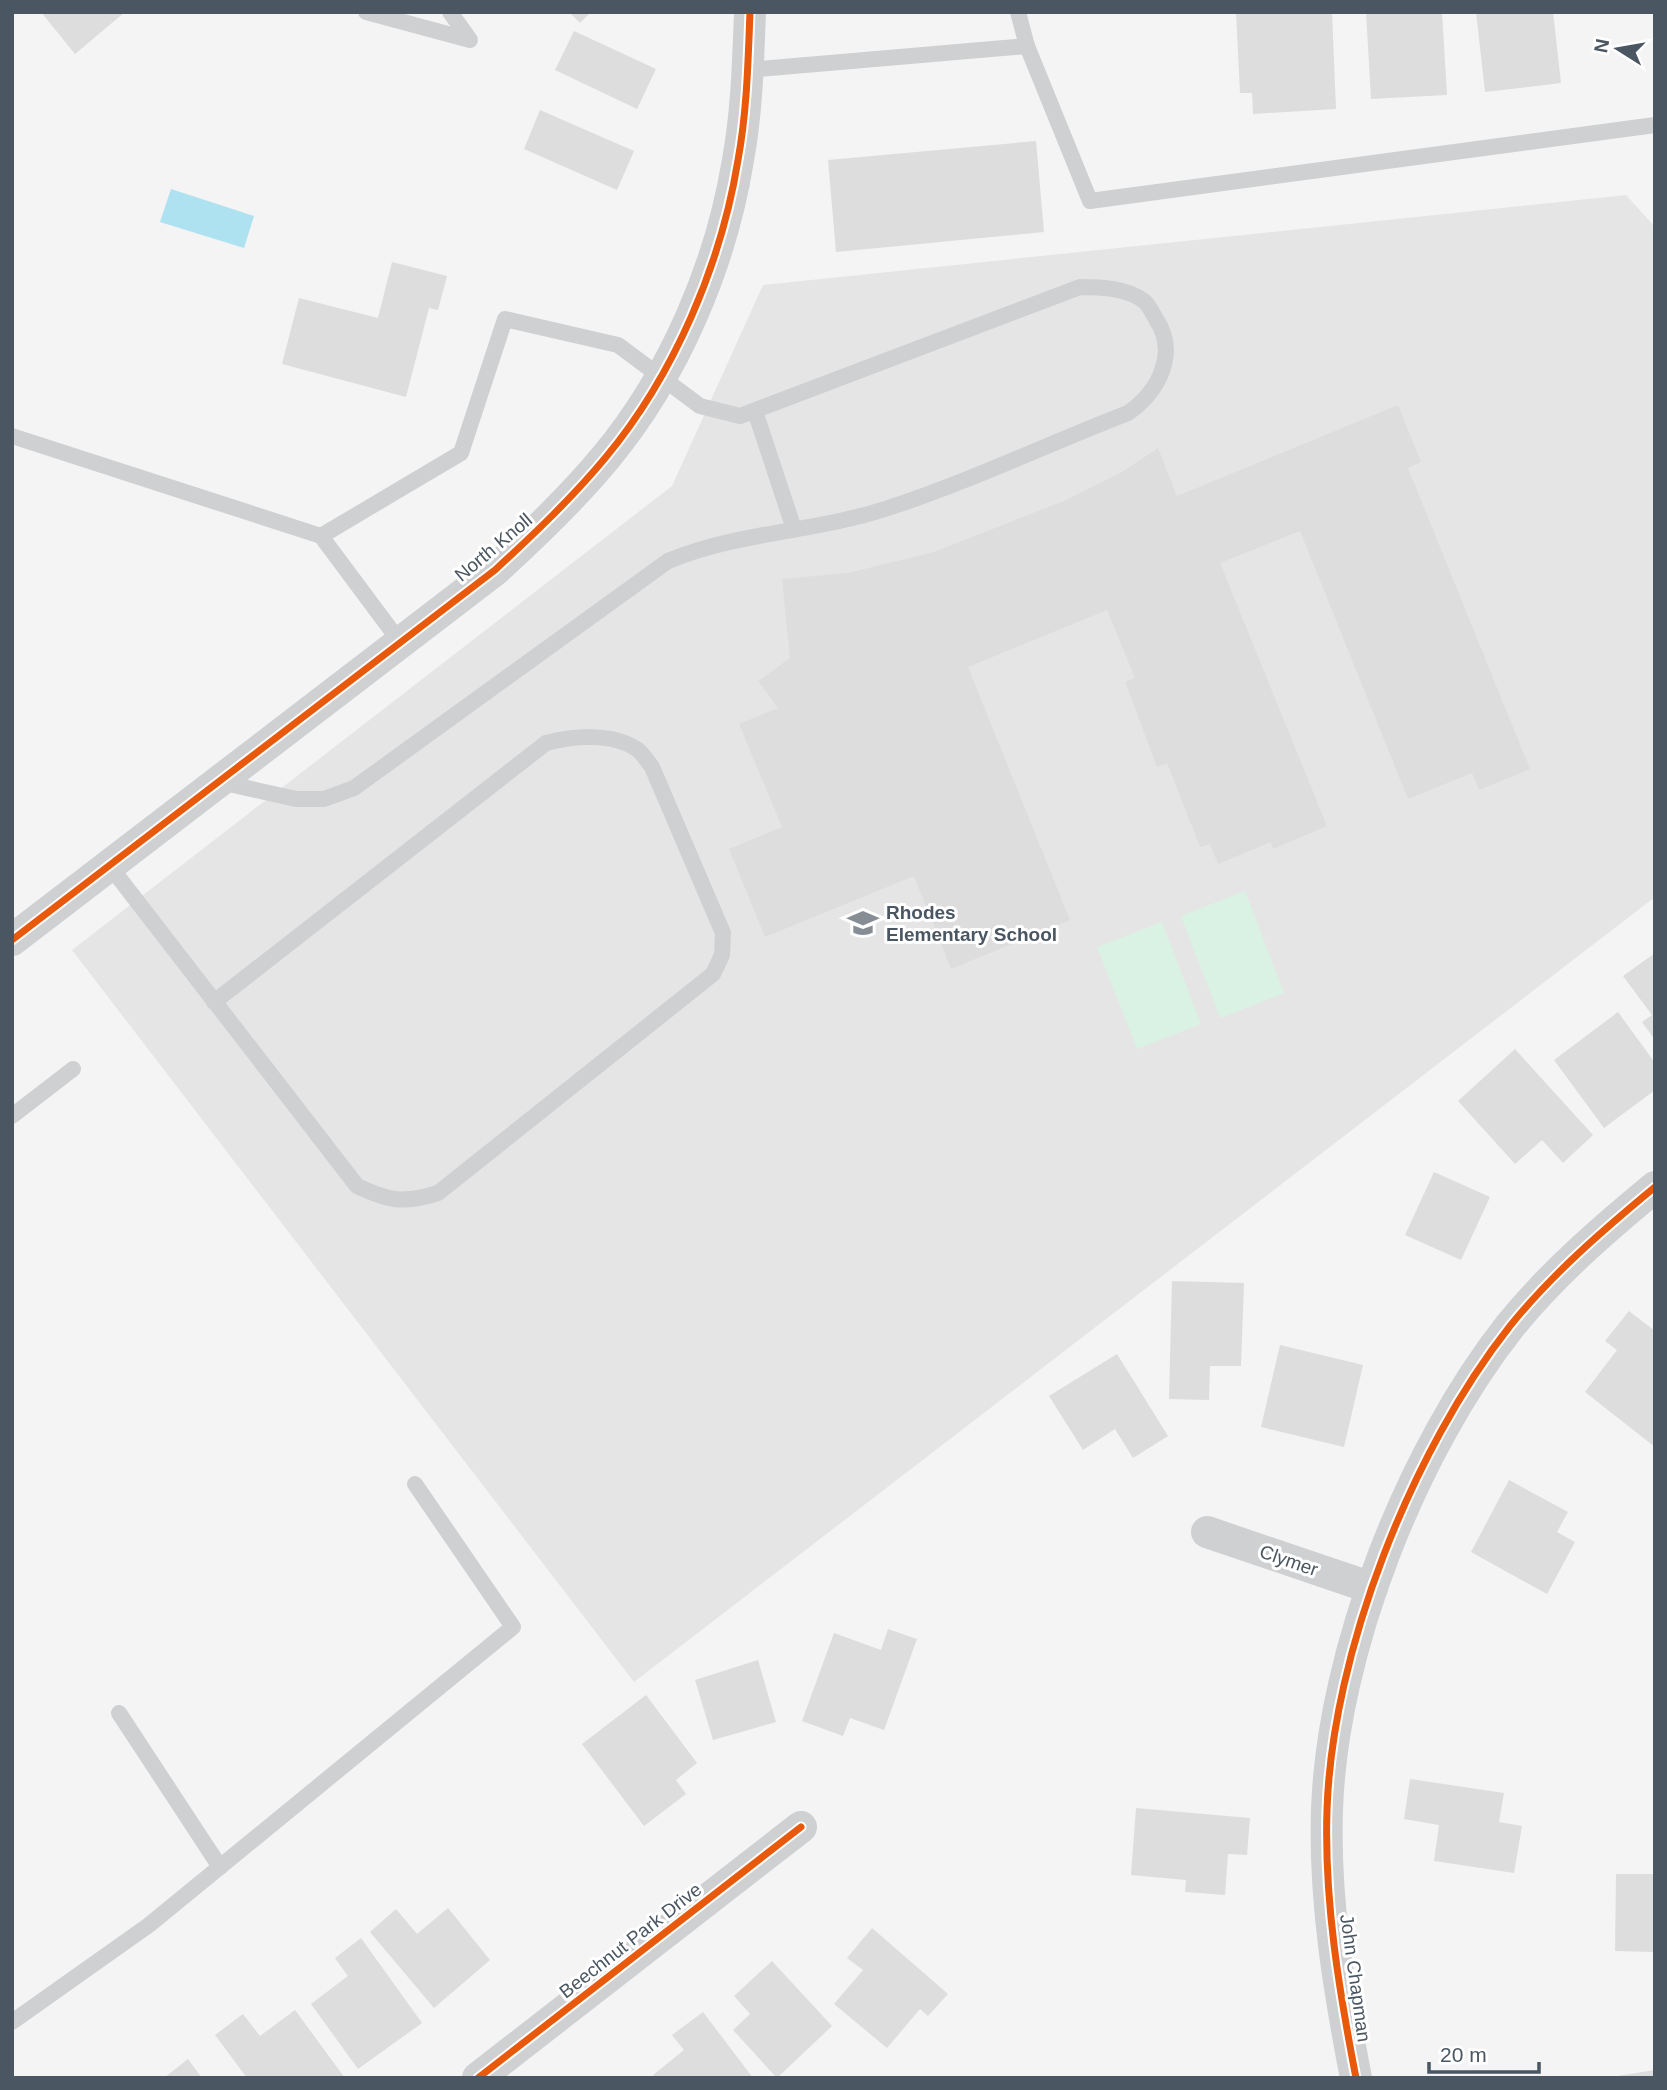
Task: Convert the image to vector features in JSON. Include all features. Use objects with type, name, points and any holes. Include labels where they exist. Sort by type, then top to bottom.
[{"type":"street","name":"North Knoll","points":[[12,940],[495,570],[555,515],[631,424],[692,314],[721,233],[738,161],[750,12]]},
{"type":"street","name":"John Chapman","points":[[1356,2078],[1340,1999],[1332,1926],[1327,1810],[1336,1728],[1372,1588],[1386,1546],[1445,1427],[1474,1376],[1511,1326],[1591,1240],[1655,1187]]},
{"type":"street","name":"Clymer","points":[[1207,1532],[1372,1588]]},
{"type":"street","name":"Beechnut Park Drive","points":[[478,2078],[801,1827]]},
{"type":"lane","points":[[366,12],[470,40],[450,12]]},
{"type":"lane","points":[[1018,12],[1027,46],[1090,201],[1655,125]]},
{"type":"lane","points":[[747,70],[1027,46]]},
{"type":"lane","points":[[219,781],[296,799],[324,799],[354,788],[668,561],[699,548],[886,509],[1128,413],[1146,401],[1161,376],[1167,354],[1163,330],[1145,302],[1102,287],[1080,288],[740,416],[701,406],[618,345],[505,319],[461,453],[321,536]]},
{"type":"lane","points":[[755,411],[794,529]]},
{"type":"lane","points":[[12,436],[321,536],[400,642]]},
{"type":"lane","points":[[109,865],[357,1186],[386,1200],[413,1201],[438,1193],[713,974],[722,955],[723,933],[652,767],[638,750],[585,735],[546,743],[215,1002]]},
{"type":"lane","points":[[12,1116],[73,1069]]},
{"type":"lane","points":[[12,2022],[149,1925],[513,1627],[415,1484]]},
{"type":"lane","points":[[119,1713],[220,1867]]},
{"type":"shaded area","name":"Rhodes Elementary School","points":[[1626,195],[1655,227],[1655,897],[634,1682],[72,950],[672,486],[763,285]]},
{"type":"green space","points":[[1245,891],[1284,993],[1220,1018],[1181,916]]},
{"type":"green space","points":[[1162,922],[1201,1024],[1137,1049],[1097,947]]},
{"type":"water","points":[[171,189],[254,216],[244,248],[160,222]]},
{"type":"building","points":[[41,12],[125,12],[75,54]]},
{"type":"building","points":[[569,12],[591,12],[580,23]]},
{"type":"building","points":[[1236,12],[1332,12],[1336,109],[1253,114],[1252,93],[1240,93]]},
{"type":"building","points":[[1366,12],[1442,12],[1447,95],[1371,99]]},
{"type":"building","points":[[1476,12],[1553,12],[1561,83],[1485,92]]},
{"type":"building","points":[[574,31],[656,69],[637,109],[555,70]]},
{"type":"building","points":[[540,110],[634,151],[617,190],[524,149]]},
{"type":"building","points":[[1036,141],[1044,232],[836,252],[828,160]]},
{"type":"building","points":[[392,262],[447,276],[438,310],[429,308],[406,397],[282,364],[299,298],[378,318]]},
{"type":"building","points":[[1398,405],[1421,462],[1408,468],[1530,769],[1479,790],[1472,773],[1408,799],[1300,531],[1220,563],[1327,826],[1273,849],[1271,842],[1218,864],[1210,844],[1200,847],[1167,763],[1157,767],[1125,682],[1135,678],[1107,610],[968,667],[1070,920],[951,969],[914,876],[765,937],[729,849],[782,827],[739,724],[778,708],[758,681],[790,658],[782,579],[848,573],[934,552],[1066,500],[1122,472],[1158,448],[1177,496]]},
{"type":"building","points":[[1655,953],[1655,1040],[1642,1022],[1652,1015],[1623,976]]},
{"type":"building","points":[[1618,1012],[1655,1063],[1655,1090],[1604,1128],[1554,1060]]},
{"type":"building","points":[[1515,1049],[1593,1135],[1563,1163],[1542,1140],[1515,1164],[1458,1101]]},
{"type":"building","points":[[1434,1172],[1490,1197],[1461,1260],[1405,1235]]},
{"type":"building","points":[[1172,1281],[1244,1283],[1241,1366],[1210,1366],[1209,1400],[1169,1399]]},
{"type":"building","points":[[1629,1311],[1655,1331],[1655,1447],[1585,1392],[1617,1350],[1605,1341]]},
{"type":"building","points":[[1280,1345],[1363,1365],[1344,1447],[1261,1427]]},
{"type":"building","points":[[1117,1354],[1168,1436],[1133,1458],[1115,1429],[1083,1450],[1049,1396]]},
{"type":"building","points":[[1509,1480],[1568,1512],[1557,1532],[1575,1542],[1547,1594],[1471,1552]]},
{"type":"building","points":[[888,1629],[917,1639],[884,1730],[850,1718],[843,1736],[802,1721],[834,1633],[881,1650]]},
{"type":"building","points":[[758,1660],[776,1722],[713,1740],[695,1680]]},
{"type":"building","points":[[646,1695],[697,1763],[676,1780],[686,1794],[644,1826],[582,1744]]},
{"type":"building","points":[[1410,1779],[1504,1793],[1499,1822],[1522,1826],[1514,1873],[1434,1861],[1439,1825],[1404,1819]]},
{"type":"building","points":[[1136,1808],[1250,1818],[1247,1855],[1228,1854],[1225,1895],[1185,1892],[1186,1880],[1131,1875]]},
{"type":"building","points":[[1616,1874],[1655,1874],[1655,1952],[1615,1951]]},
{"type":"building","points":[[448,1908],[490,1960],[434,2008],[370,1932],[396,1909],[417,1934]]},
{"type":"building","points":[[872,1928],[948,1994],[928,2016],[920,2009],[887,2048],[834,2004],[863,1970],[847,1958]]},
{"type":"building","points":[[361,1938],[422,2023],[358,2069],[311,2004],[348,1976],[335,1958]]},
{"type":"building","points":[[772,1961],[832,2026],[777,2078],[733,2030],[750,2014],[734,1996]]},
{"type":"building","points":[[295,2010],[345,2078],[247,2078],[215,2035],[243,2014],[260,2036]]},
{"type":"building","points":[[703,2012],[753,2078],[655,2078],[653,2075],[684,2050],[672,2035]]},
{"type":"building","points":[[188,2059],[202,2078],[164,2078]]},
{"type":"building","points":[[1655,2070],[1655,2078],[1617,2078],[1617,2076]]},
{"type":"cycle path","points":[[12,940],[495,570],[580,487],[606,457],[653,391],[673,355],[707,278],[720,239],[741,142],[747,86],[750,12]]},
{"type":"cycle path","points":[[1356,2078],[1330,1911],[1327,1810],[1332,1749],[1344,1685],[1361,1620],[1410,1492],[1474,1376],[1510,1326],[1543,1288],[1597,1236],[1655,1187]]},
{"type":"cycle path","points":[[478,2078],[801,1827]]},
{"type":"place","name":"Rhodes Elementary School","points":[[863,923]]}]
